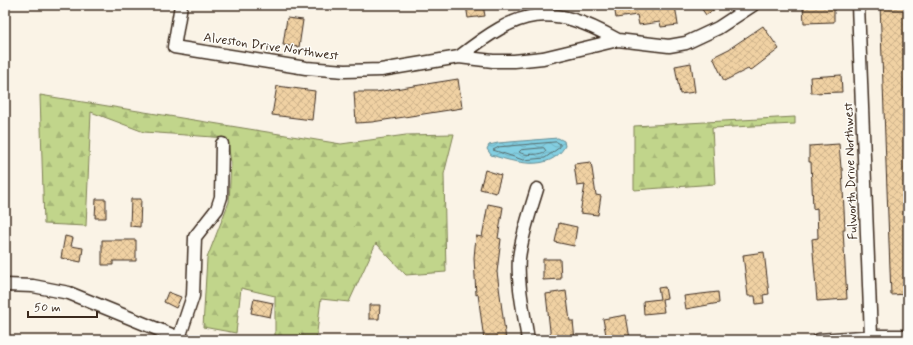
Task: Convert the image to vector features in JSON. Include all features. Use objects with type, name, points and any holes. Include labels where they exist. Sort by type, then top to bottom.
[{"type":"street","name":"Alveston Drive Northwest","points":[[181,5],[174,47],[306,68],[345,71],[381,70],[417,66],[459,57],[493,61],[543,58],[618,40],[669,46],[686,43],[718,28],[753,5]]},
{"type":"street","name":"Fulworth Drive Northwest","points":[[858,5],[871,336]]},
{"type":"street","name":"Alveston Drive Northwest","points":[[459,57],[504,25],[535,16],[551,15],[573,19],[599,29],[618,40]]},
{"type":"street","points":[[5,285],[33,286],[69,293],[181,339],[193,296],[195,237],[217,209],[221,197],[222,144]]},
{"type":"street","points":[[528,340],[519,276],[519,258],[522,237],[537,189]]},
{"type":"street","points":[[819,340],[871,336],[908,336]]},
{"type":"green space","points":[[40,95],[341,144],[406,135],[454,134],[444,174],[446,272],[406,275],[376,243],[349,302],[321,299],[316,340],[275,340],[275,296],[241,288],[236,333],[203,327],[207,258],[229,202],[231,162],[227,138],[144,132],[91,112],[86,226],[44,224]]},
{"type":"green space","points":[[795,117],[795,124],[712,128],[715,184],[634,190],[634,126]]},
{"type":"water","points":[[558,138],[564,141],[565,146],[550,160],[541,163],[510,160],[491,155],[487,149],[489,145],[498,143]]},
{"type":"building","points":[[466,5],[483,5],[485,16],[468,18]]},
{"type":"building","points":[[614,5],[675,5],[678,25],[661,27],[660,22],[639,25],[637,15],[616,18]]},
{"type":"building","points":[[699,5],[720,5],[706,15]]},
{"type":"building","points":[[834,5],[834,22],[804,23],[803,7]]},
{"type":"building","points":[[880,5],[908,5],[908,294],[891,295]]},
{"type":"building","points":[[287,18],[303,20],[299,47],[283,45]]},
{"type":"building","points":[[763,26],[779,49],[750,71],[748,69],[724,81],[713,57],[729,49]]},
{"type":"building","points":[[691,63],[695,92],[680,94],[675,66]]},
{"type":"building","points":[[841,75],[842,92],[811,93],[810,77]]},
{"type":"building","points":[[458,79],[462,108],[372,122],[356,123],[354,92],[376,92]]},
{"type":"building","points":[[277,86],[315,91],[312,120],[272,115]]},
{"type":"building","points":[[839,144],[842,168],[845,230],[843,230],[847,299],[817,301],[812,239],[818,238],[817,208],[813,209],[809,146]]},
{"type":"building","points":[[591,162],[596,195],[601,196],[598,215],[580,213],[585,185],[577,186],[574,164]]},
{"type":"building","points":[[485,170],[501,175],[496,193],[480,189]]},
{"type":"building","points":[[96,199],[106,199],[106,218],[95,218]]},
{"type":"building","points":[[131,199],[141,199],[140,227],[130,226]]},
{"type":"building","points":[[488,204],[503,207],[498,238],[501,239],[497,272],[506,340],[484,340],[478,294],[476,295],[474,258],[476,236],[482,237]]},
{"type":"building","points":[[559,223],[577,227],[574,246],[555,242]]},
{"type":"building","points":[[65,236],[73,238],[71,246],[83,248],[81,262],[61,258]]},
{"type":"building","points":[[102,240],[136,240],[136,261],[113,261],[113,265],[102,265]]},
{"type":"building","points":[[764,252],[769,294],[763,295],[764,303],[756,304],[755,296],[748,296],[743,255]]},
{"type":"building","points":[[543,259],[560,259],[561,279],[543,280]]},
{"type":"building","points":[[665,287],[667,298],[662,299],[664,312],[644,314],[643,301],[660,299],[658,288]]},
{"type":"building","points":[[566,291],[570,321],[573,321],[575,340],[551,340],[546,294]]},
{"type":"building","points":[[168,292],[181,297],[176,308],[164,302]]},
{"type":"building","points":[[718,292],[719,303],[686,309],[684,296]]},
{"type":"building","points":[[254,299],[273,303],[270,317],[251,313]]},
{"type":"building","points":[[369,305],[380,305],[379,319],[369,319]]},
{"type":"building","points":[[626,315],[630,339],[607,340],[603,319]]}]
